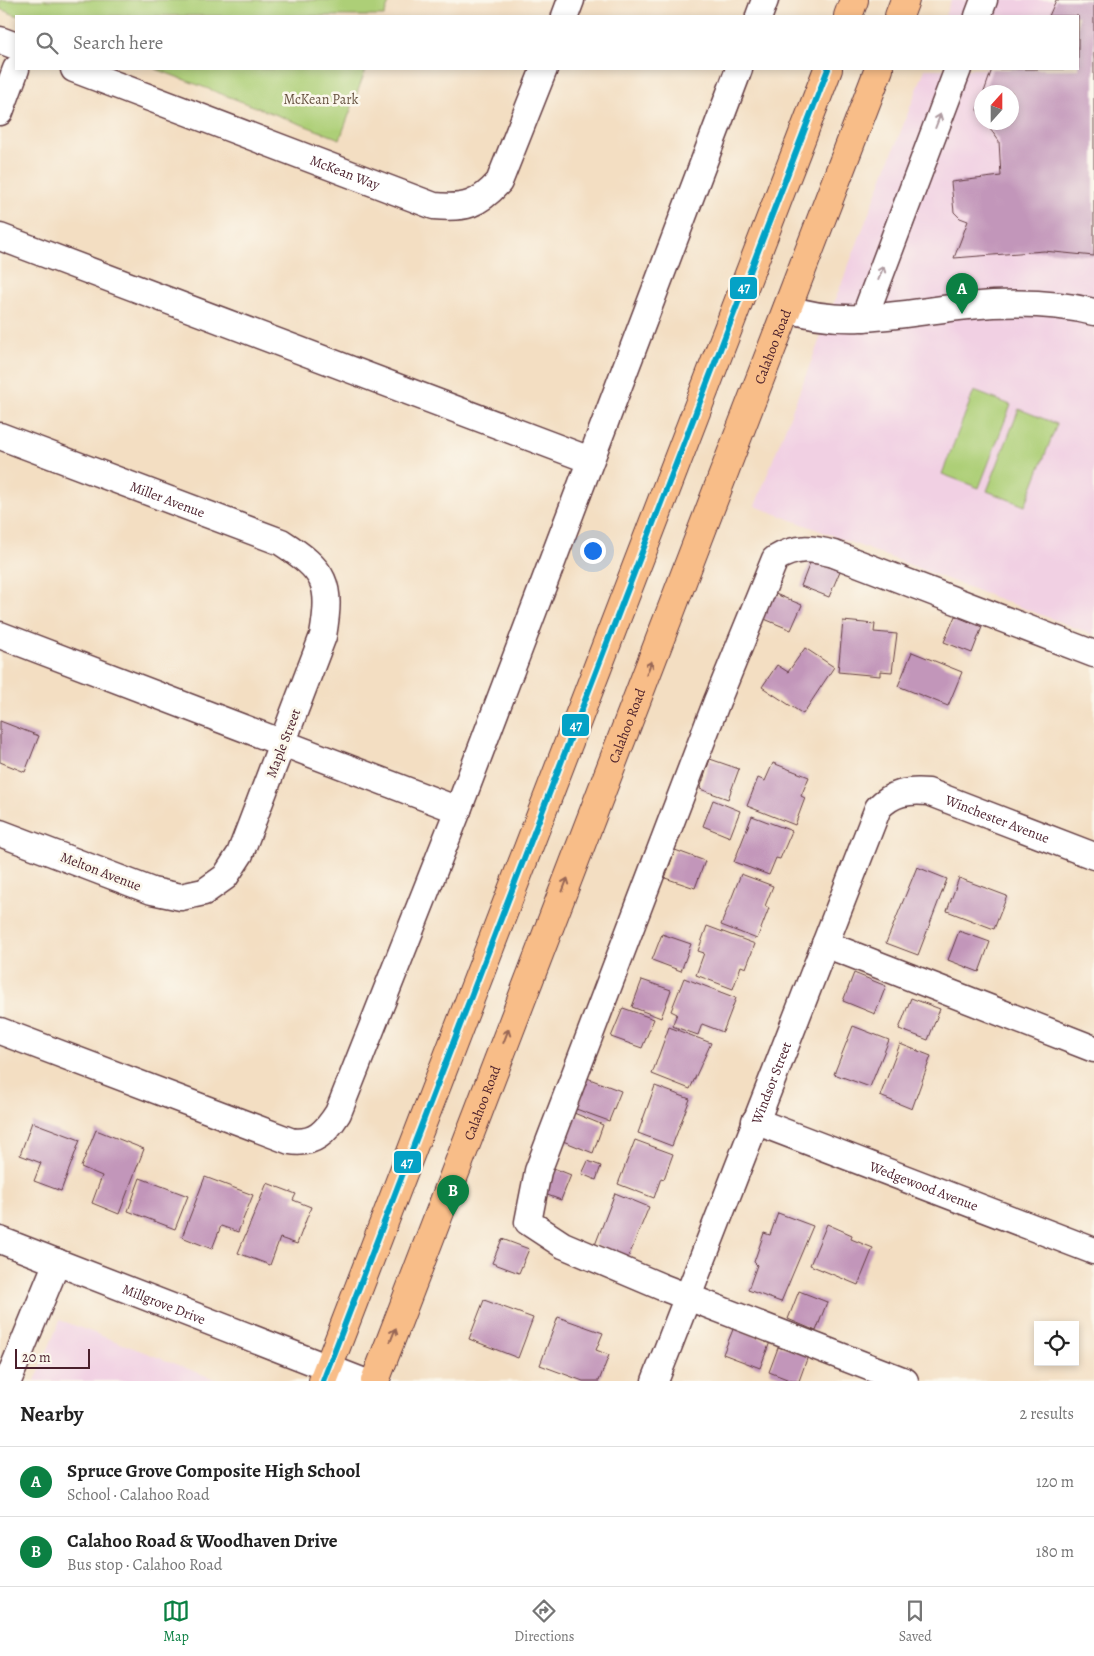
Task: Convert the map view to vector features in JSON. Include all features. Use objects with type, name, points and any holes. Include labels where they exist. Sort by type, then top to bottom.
[{"type":"main road","points":[[848,15],[854,0]]},
{"type":"main road","points":[[899,15],[905,0]]},
{"type":"main road","points":[[326,1374],[828,70]]},
{"type":"main road","name":"Calahoo Road","points":[[375,1381],[879,70]]},
{"type":"street","points":[[564,15],[571,0]]},
{"type":"street","points":[[759,15],[765,0]]},
{"type":"street","points":[[978,15],[984,0]]},
{"type":"street","points":[[0,40],[15,46]]},
{"type":"street","points":[[0,112],[16,70]]},
{"type":"street","name":"McKean Way","points":[[77,70],[434,206],[455,208],[472,204],[487,195],[499,182],[544,70]]},
{"type":"street","points":[[0,1031],[290,1141],[301,1143],[316,1138],[330,1126],[338,1113],[458,810],[739,70]]},
{"type":"street","points":[[864,318],[958,70]]},
{"type":"street","points":[[0,237],[590,460]]},
{"type":"street","points":[[787,308],[810,316],[864,318],[1002,304],[1038,303],[1094,312]]},
{"type":"street","name":"Miller Avenue","points":[[0,436],[281,542],[308,560],[324,579]]},
{"type":"street","points":[[904,1381],[563,1245],[528,1222],[538,1171],[717,701],[776,559],[794,549],[804,548],[834,554],[1094,654]]},
{"type":"street","name":"Maple Street","points":[[204,892],[225,877],[240,854],[323,636],[328,608],[324,579]]},
{"type":"street","points":[[0,635],[458,810]]},
{"type":"street","name":"Winchester Avenue","points":[[898,794],[912,791],[928,792],[1094,856]]},
{"type":"street","name":"Windsor Street","points":[[655,1381],[872,821],[886,800],[898,794]]},
{"type":"street","name":"Melton Avenue","points":[[0,833],[152,891],[181,897],[204,892]]},
{"type":"street","points":[[825,944],[1094,1049]]},
{"type":"street","name":"Wedgewood Avenue","points":[[755,1121],[1094,1251]]},
{"type":"street","name":"Millgrove Drive","points":[[0,1240],[326,1374],[362,1381]]},
{"type":"street","points":[[8,1381],[57,1262]]},
{"type":"shaded area","points":[[951,0],[1094,0],[1094,635],[755,506],[925,70],[1079,70],[1079,15],[945,15]]},
{"type":"shaded area","points":[[60,1320],[220,1381],[35,1381]]},
{"type":"green space","points":[[0,0],[390,0],[384,15],[15,15],[0,9]]},
{"type":"green space","name":"McKean Park","points":[[159,70],[366,70],[340,139]]},
{"type":"green space","points":[[974,391],[1011,405],[979,488],[942,474]]},
{"type":"green space","points":[[1019,409],[1057,424],[1025,506],[987,491]]},
{"type":"building","points":[[1056,0],[1094,0],[1094,256],[1044,251],[954,258],[968,221],[960,218],[954,212],[951,182],[1001,176],[999,141],[991,130],[1019,130],[1019,85],[986,85],[992,70],[1079,70],[1079,15],[1049,15]]},
{"type":"building","points":[[811,560],[840,571],[829,597],[801,586]]},
{"type":"building","points":[[773,593],[802,605],[791,630],[762,618]]},
{"type":"building","points":[[955,616],[982,627],[972,653],[944,642]]},
{"type":"building","points":[[843,621],[875,624],[874,632],[897,634],[892,672],[880,671],[880,676],[838,672]]},
{"type":"building","points":[[805,648],[834,667],[803,714],[762,687],[777,665],[788,672]]},
{"type":"building","points":[[912,652],[962,672],[948,706],[898,686]]},
{"type":"building","points":[[0,721],[39,736],[25,772],[0,762]]},
{"type":"building","points":[[710,759],[739,769],[728,799],[700,789]]},
{"type":"building","points":[[773,763],[809,777],[801,796],[805,798],[795,825],[747,806],[758,778],[765,781]]},
{"type":"building","points":[[713,800],[740,811],[730,837],[703,826]]},
{"type":"building","points":[[752,816],[792,831],[780,859],[776,858],[769,875],[734,862]]},
{"type":"building","points":[[675,850],[705,861],[695,888],[665,878]]},
{"type":"building","points":[[917,867],[947,879],[918,955],[886,943]]},
{"type":"building","points":[[741,874],[773,886],[765,906],[769,908],[757,939],[721,925]]},
{"type":"building","points":[[959,878],[1007,896],[994,929],[947,911]]},
{"type":"building","points":[[707,926],[755,944],[746,968],[741,966],[733,989],[696,975],[704,953],[698,951]]},
{"type":"building","points":[[959,931],[990,942],[979,972],[948,960]]},
{"type":"building","points":[[662,934],[691,944],[681,971],[652,960]]},
{"type":"building","points":[[854,973],[886,986],[875,1014],[843,1001]]},
{"type":"building","points":[[684,978],[736,998],[723,1032],[702,1024],[698,1035],[672,1026],[677,1014],[671,1011]]},
{"type":"building","points":[[642,980],[671,990],[661,1018],[632,1007]]},
{"type":"building","points":[[911,998],[940,1009],[928,1040],[899,1029]]},
{"type":"building","points":[[623,1008],[654,1019],[642,1048],[611,1037]]},
{"type":"building","points":[[853,1026],[889,1040],[870,1087],[834,1074]]},
{"type":"building","points":[[669,1027],[711,1043],[690,1089],[652,1074]]},
{"type":"building","points":[[900,1044],[931,1056],[912,1109],[880,1096]]},
{"type":"building","points":[[587,1078],[621,1091],[609,1121],[576,1109]]},
{"type":"building","points":[[655,1086],[690,1099],[672,1146],[638,1133]]},
{"type":"building","points":[[574,1113],[603,1125],[593,1153],[563,1141]]},
{"type":"building","points":[[32,1122],[80,1140],[61,1191],[34,1181],[41,1163],[20,1155]]},
{"type":"building","points":[[96,1130],[144,1149],[119,1214],[92,1203],[102,1176],[81,1167]]},
{"type":"building","points":[[635,1140],[673,1154],[664,1179],[661,1178],[654,1198],[618,1184]]},
{"type":"building","points":[[588,1161],[601,1166],[596,1180],[582,1174]]},
{"type":"building","points":[[551,1167],[571,1175],[561,1200],[542,1193]]},
{"type":"building","points":[[205,1177],[253,1195],[238,1232],[221,1226],[212,1249],[182,1237]]},
{"type":"building","points":[[140,1178],[188,1196],[175,1229],[128,1211]]},
{"type":"building","points":[[267,1183],[296,1194],[293,1200],[311,1207],[297,1244],[280,1238],[270,1265],[238,1253]]},
{"type":"building","points":[[615,1193],[649,1207],[628,1258],[595,1245]]},
{"type":"building","points":[[778,1213],[813,1226],[781,1302],[748,1290],[757,1265],[754,1262],[764,1233],[770,1235]]},
{"type":"building","points":[[827,1224],[852,1235],[851,1239],[873,1248],[858,1285],[810,1265]]},
{"type":"building","points":[[502,1239],[529,1249],[519,1273],[492,1263]]},
{"type":"building","points":[[799,1291],[827,1302],[816,1331],[788,1319]]},
{"type":"building","points":[[484,1300],[533,1318],[518,1358],[469,1339]]},
{"type":"building","points":[[558,1317],[603,1333],[596,1350],[609,1355],[599,1381],[583,1381],[540,1365]]},
{"type":"building","points":[[734,1327],[770,1342],[760,1368],[723,1354]]},
{"type":"building","points":[[779,1345],[808,1356],[799,1381],[792,1381],[769,1372]]},
{"type":"transit line","name":"47","points":[[323,1381],[828,70]]},
{"type":"place","name":"Spruce Grove Composite High School","points":[[962,314]]},
{"type":"place","name":"Calahoo Road & Woodhaven Drive","points":[[453,1216]]}]
